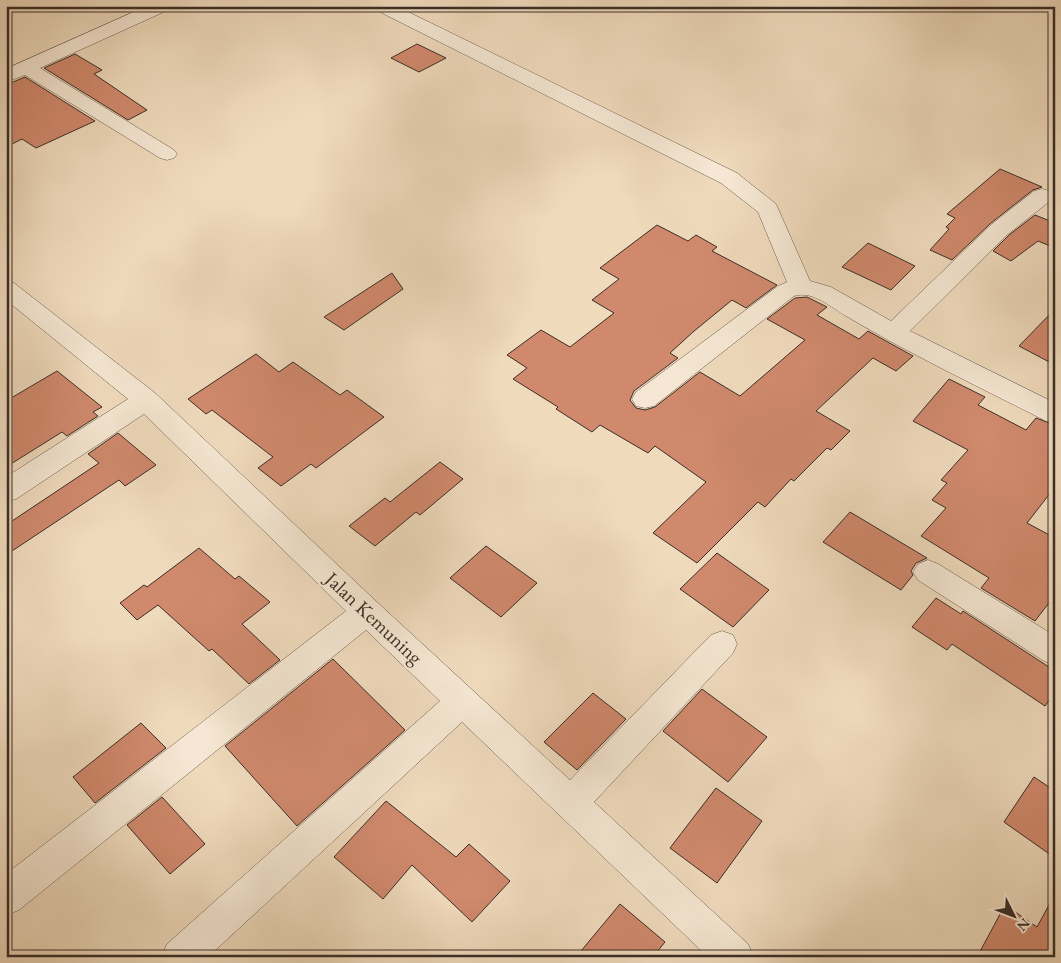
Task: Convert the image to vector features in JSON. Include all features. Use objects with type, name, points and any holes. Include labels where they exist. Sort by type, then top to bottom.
[{"type":"street","points":[[6,76],[162,6]]},
{"type":"street","points":[[382,6],[729,178],[768,209],[800,286]]},
{"type":"street","points":[[26,67],[167,154]]},
{"type":"street","points":[[893,333],[1000,230],[1042,196]]},
{"type":"street","points":[[645,399],[786,291],[800,286],[823,292],[893,333],[1055,414]]},
{"type":"street","name":"Jalan Kemuning","points":[[6,288],[146,400],[367,612],[735,957]]},
{"type":"street","points":[[6,491],[146,400]]},
{"type":"street","points":[[928,572],[1055,652]]},
{"type":"street","points":[[6,897],[367,612]]},
{"type":"street","points":[[571,803],[722,644]]},
{"type":"street","points":[[180,957],[462,700]]},
{"type":"building","points":[[417,44],[446,58],[419,72],[391,58]]},
{"type":"building","points":[[75,54],[102,70],[94,74],[147,110],[128,120],[44,68]]},
{"type":"building","points":[[25,77],[95,121],[36,148],[22,139],[6,147],[6,85]]},
{"type":"building","points":[[1000,169],[1042,187],[1033,190],[991,223],[952,260],[930,250],[949,229],[946,227],[955,218],[947,214]]},
{"type":"building","points":[[1035,215],[1055,223],[1055,248],[1038,241],[1011,261],[993,251],[1009,235]]},
{"type":"building","points":[[657,225],[688,241],[696,235],[717,247],[712,251],[777,285],[746,308],[732,300],[693,332],[670,353],[678,358],[634,391],[630,400],[636,408],[645,410],[655,407],[700,372],[740,396],[805,340],[767,319],[795,298],[807,297],[827,307],[817,315],[859,339],[868,331],[913,356],[896,371],[873,358],[816,411],[850,431],[831,450],[827,448],[794,481],[791,479],[765,507],[758,502],[697,563],[653,533],[706,482],[655,446],[648,453],[600,425],[592,432],[556,409],[558,407],[513,379],[527,368],[507,355],[541,330],[570,347],[614,313],[592,300],[619,279],[600,268]]},
{"type":"building","points":[[868,243],[915,266],[891,290],[842,267]]},
{"type":"building","points":[[392,273],[403,289],[344,330],[324,317]]},
{"type":"building","points":[[1055,309],[1055,365],[1019,346]]},
{"type":"building","points":[[256,354],[279,372],[293,362],[340,395],[347,390],[384,417],[316,468],[311,464],[281,486],[258,468],[273,457],[212,410],[206,414],[188,399]]},
{"type":"building","points":[[57,371],[102,407],[93,412],[98,416],[67,436],[62,432],[6,467],[6,401]]},
{"type":"building","points":[[949,379],[985,397],[978,405],[1026,430],[1036,418],[1055,425],[1055,487],[1027,523],[1055,538],[1055,595],[1035,621],[981,588],[989,578],[921,536],[946,508],[932,500],[947,483],[941,480],[968,450],[913,421]]},
{"type":"building","points":[[118,433],[156,465],[125,486],[119,480],[6,555],[6,525],[99,463],[88,454]]},
{"type":"building","points":[[440,462],[463,479],[420,515],[416,512],[375,546],[349,526],[385,498],[390,502]]},
{"type":"building","points":[[850,512],[927,558],[916,563],[911,571],[913,575],[901,590],[823,542]]},
{"type":"building","points":[[486,546],[537,583],[501,617],[450,578]]},
{"type":"building","points":[[199,548],[235,579],[239,576],[270,602],[242,624],[280,660],[249,684],[212,649],[209,651],[158,605],[137,620],[120,603],[144,585],[147,587]]},
{"type":"building","points":[[717,553],[769,590],[733,627],[680,589]]},
{"type":"building","points":[[936,598],[961,614],[963,611],[1055,671],[1055,692],[1045,706],[952,644],[947,650],[912,627]]},
{"type":"building","points":[[333,659],[405,730],[297,826],[225,746]]},
{"type":"building","points":[[702,689],[767,737],[728,782],[663,731]]},
{"type":"building","points":[[593,693],[626,719],[577,770],[544,742]]},
{"type":"building","points":[[141,723],[166,748],[95,803],[73,777]]},
{"type":"building","points":[[1034,777],[1055,791],[1055,858],[1004,822]]},
{"type":"building","points":[[716,788],[762,821],[717,883],[670,848]]},
{"type":"building","points":[[162,797],[205,844],[170,874],[127,825]]},
{"type":"building","points":[[386,801],[456,857],[469,844],[510,881],[472,922],[412,865],[383,899],[334,857]]},
{"type":"building","points":[[1055,894],[1055,957],[977,957],[1005,905],[1037,927]]},
{"type":"building","points":[[620,904],[665,942],[653,957],[576,957]]}]
